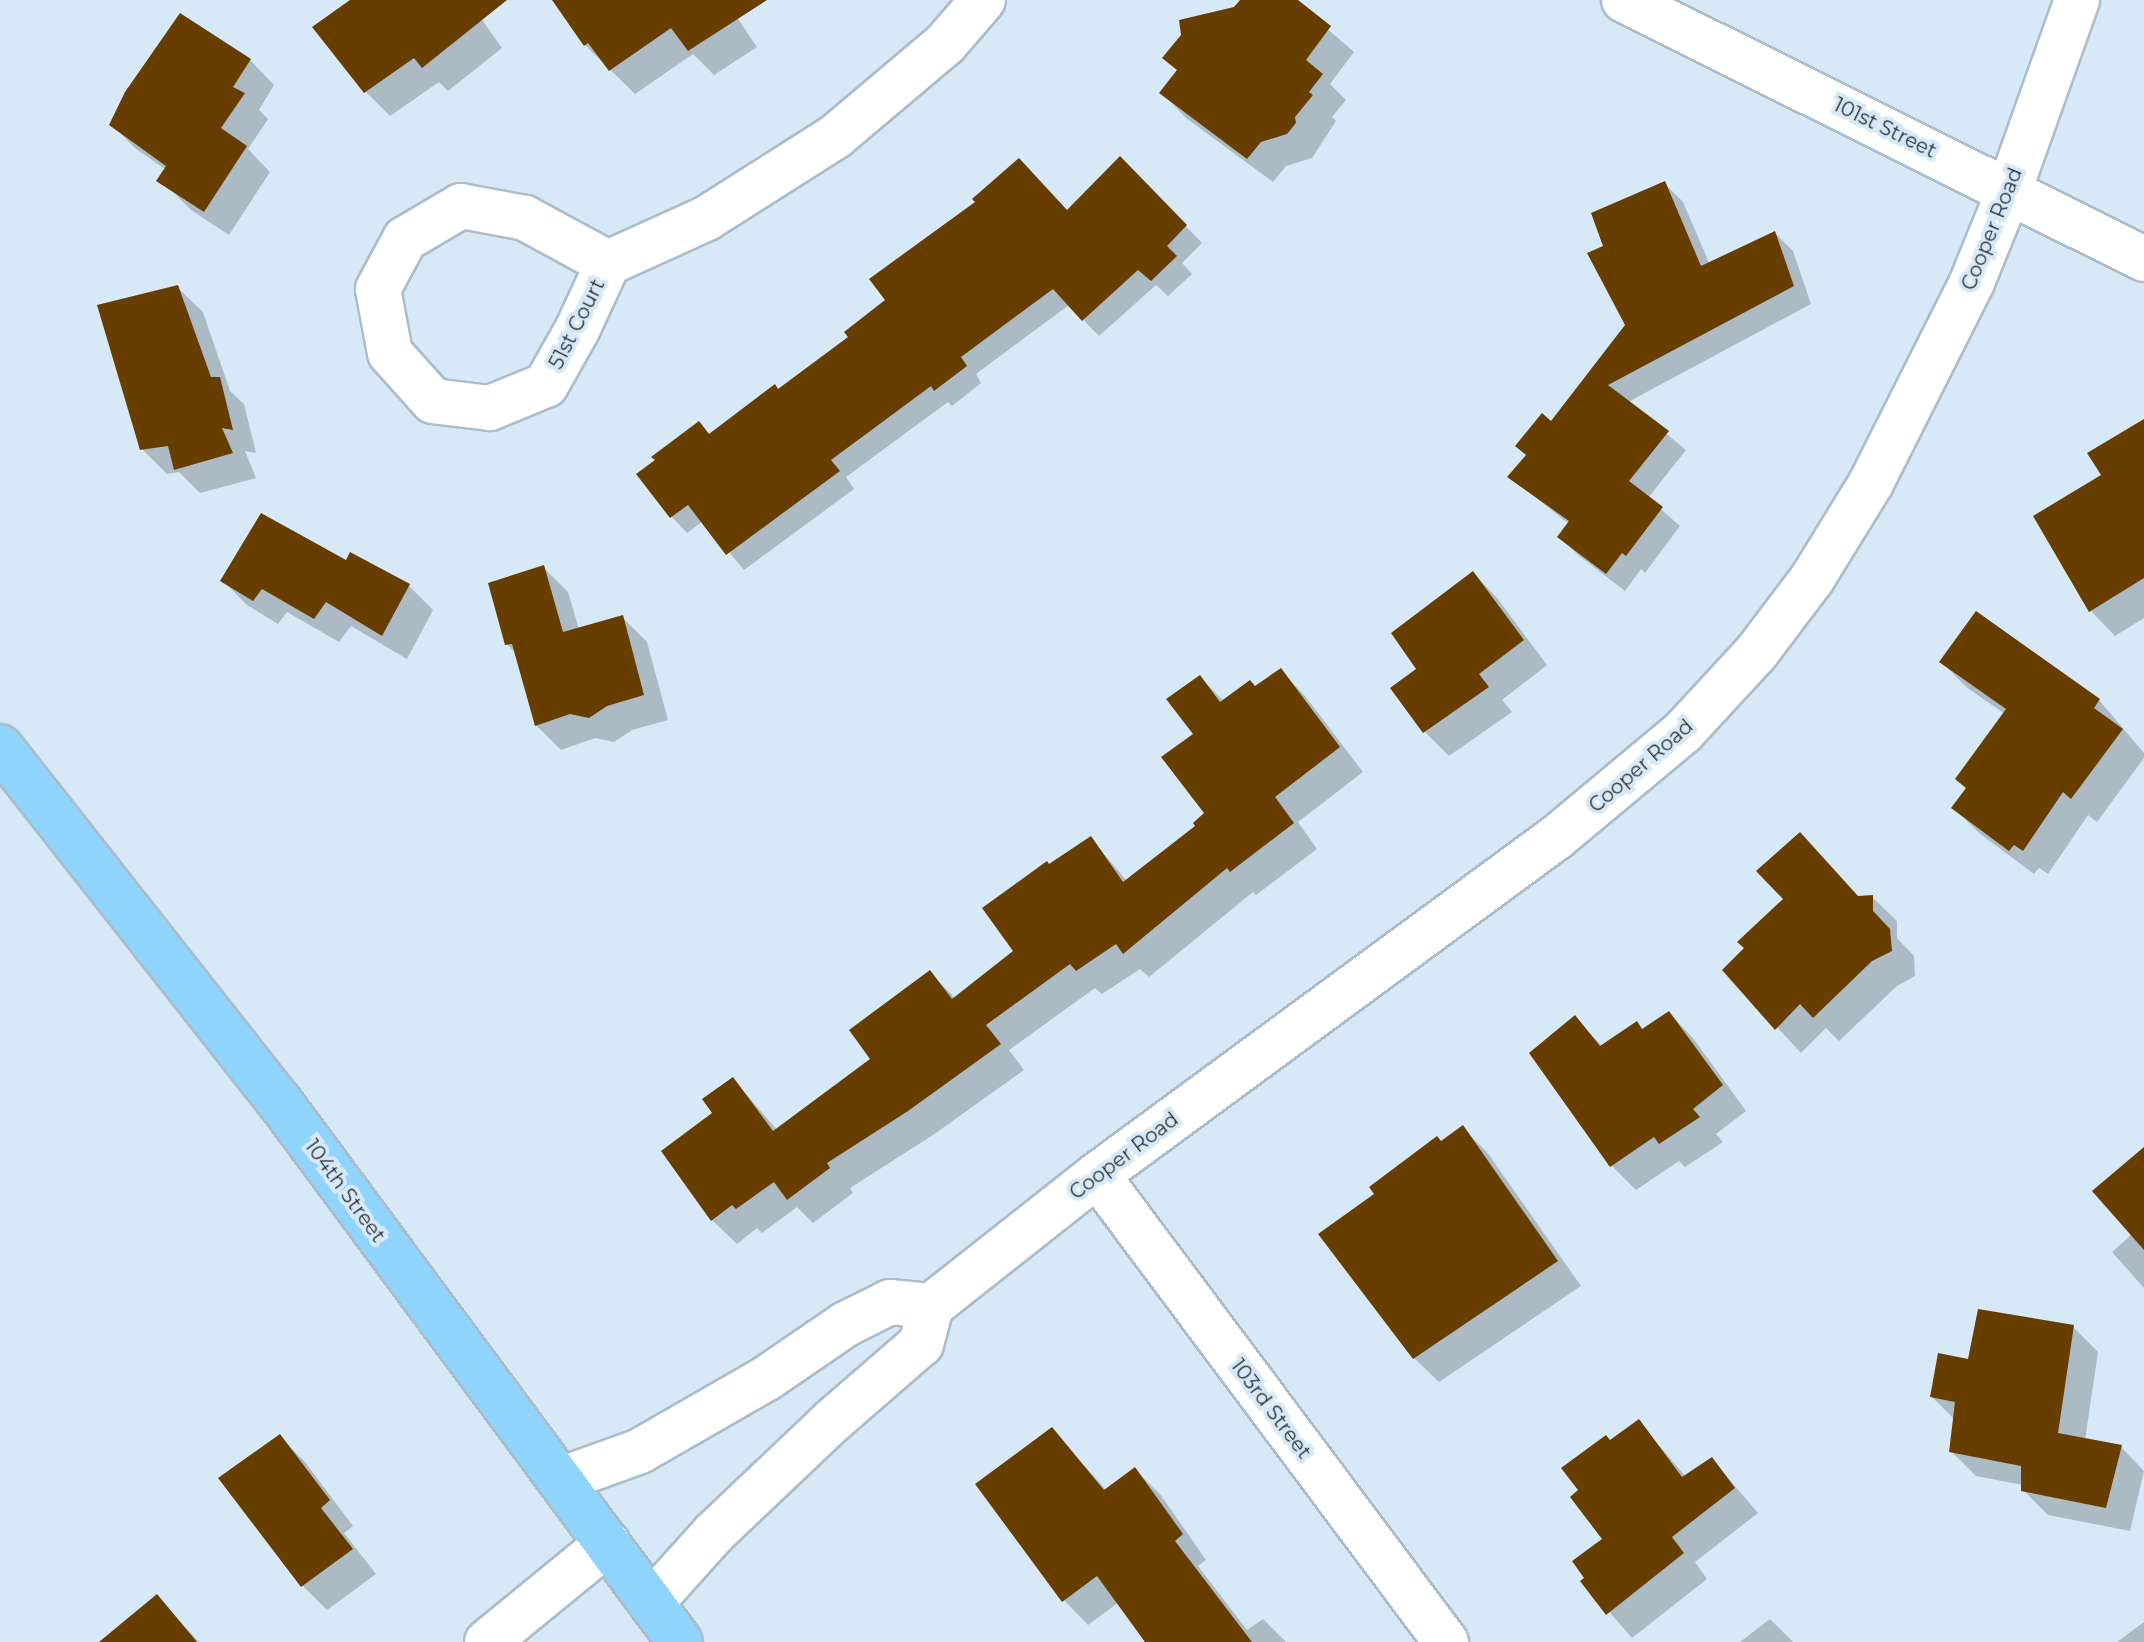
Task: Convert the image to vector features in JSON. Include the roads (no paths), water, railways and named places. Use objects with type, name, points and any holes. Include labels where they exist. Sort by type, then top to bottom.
[{"type":"main road","name":"104th Street","points":[[0,747],[279,1101],[680,1642]]},
{"type":"street","name":"51st Court","points":[[608,263],[525,218],[461,206],[405,239],[378,289],[390,353],[433,401],[490,408],[546,385],[577,330],[608,263],[707,218],[836,136],[945,44],[983,0]]},
{"type":"street","name":"101st Street","points":[[1624,0],[2144,259]]},
{"type":"street","name":"Cooper Road","points":[[931,1306],[1097,1175],[1534,855],[1683,732],[1767,639],[1812,579],[1871,483],[1972,282],[2009,191],[2077,0]]},
{"type":"street","name":"103rd Street","points":[[1097,1175],[1446,1642]]},
{"type":"street","points":[[560,1480],[640,1451],[767,1378],[846,1324],[890,1302],[931,1306],[921,1344],[832,1421],[714,1533],[651,1603]]},
{"type":"street","points":[[487,1642],[608,1543]]}]
